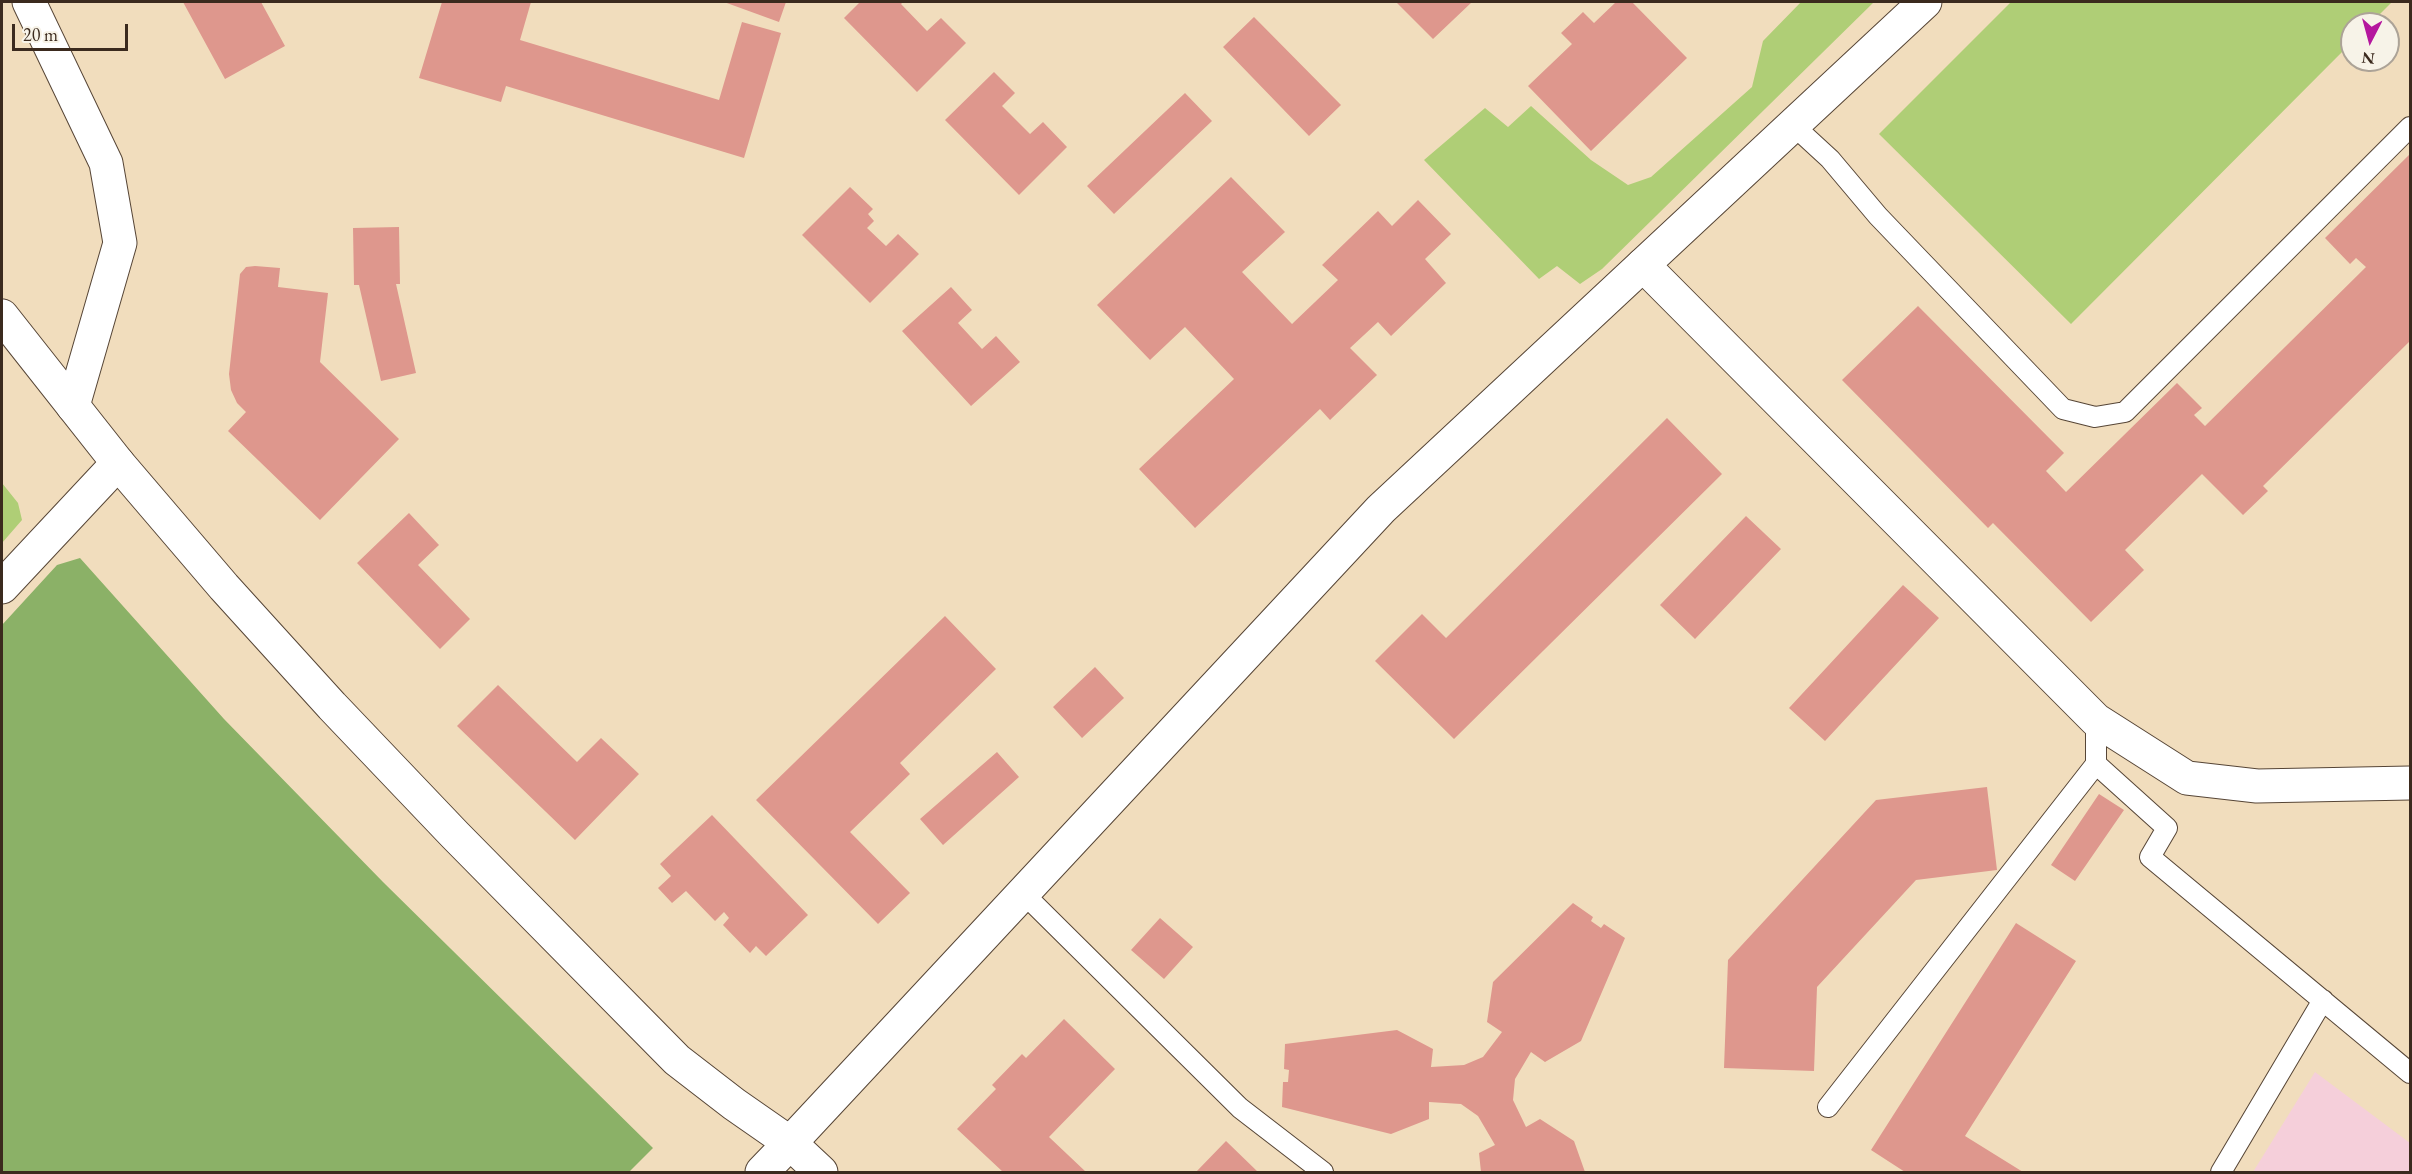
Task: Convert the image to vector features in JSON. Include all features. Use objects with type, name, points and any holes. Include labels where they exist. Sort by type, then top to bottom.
[{"type":"street","points":[[29,2],[106,163],[120,243],[72,406]]},
{"type":"street","points":[[762,1173],[1382,509],[1925,2]]},
{"type":"street","points":[[1643,265],[2096,720],[2187,778],[2257,786],[2410,783]]},
{"type":"street","points":[[2,316],[118,463],[224,588],[332,706],[463,843],[677,1060],[790,1143],[821,1173]]},
{"type":"street","points":[[2,587],[118,463]]},
{"type":"lane","points":[[1793,124],[1830,159],[1878,216],[2063,409],[2096,417],[2125,412],[2410,126]]},
{"type":"lane","points":[[1828,1107],[2096,764],[2096,720]]},
{"type":"lane","points":[[2096,764],[2167,828],[2150,857],[2410,1073]]},
{"type":"lane","points":[[1023,893],[1240,1108],[1323,1173]]},
{"type":"lane","points":[[2221,1173],[2323,1000]]},
{"type":"shaded area","points":[[2315,1072],[2410,1143],[2410,1172],[2253,1172]]},
{"type":"green space","points":[[1801,2],[1874,2],[1602,269],[1580,284],[1557,266],[1539,279],[1424,160],[1485,108],[1508,127],[1531,106],[1591,160],[1628,185],[1651,177],[1752,87],[1763,41]]},
{"type":"green space","points":[[2011,2],[2392,2],[2382,12],[2340,12],[2340,54],[2071,324],[1879,134]]},
{"type":"green space","points":[[2,483],[18,503],[22,520],[2,543]]},
{"type":"green space","points":[[80,558],[224,719],[383,882],[653,1148],[629,1172],[2,1172],[2,625],[57,565]]},
{"type":"building","points":[[183,2],[261,2],[285,46],[225,79]]},
{"type":"building","points":[[442,2],[531,2],[520,40],[719,100],[742,22],[781,33],[744,158],[506,86],[501,102],[419,78]]},
{"type":"building","points":[[724,2],[786,2],[779,22]]},
{"type":"building","points":[[860,2],[903,2],[901,4],[927,31],[941,18],[966,43],[917,92],[844,18]]},
{"type":"building","points":[[1396,2],[1472,2],[1433,39]]},
{"type":"building","points":[[1616,2],[1632,2],[1687,58],[1591,151],[1528,86],[1572,44],[1561,33],[1583,12],[1594,23]]},
{"type":"building","points":[[1254,17],[1341,105],[1309,136],[1223,47]]},
{"type":"building","points":[[994,72],[1015,93],[1002,106],[1030,134],[1043,122],[1067,147],[1019,195],[945,120]]},
{"type":"building","points":[[1185,93],[1212,121],[1114,214],[1087,186]]},
{"type":"building","points":[[2410,154],[2410,341],[2263,486],[2268,491],[2243,515],[2202,474],[2125,550],[2144,570],[2091,622],[1993,523],[1988,528],[1842,380],[1918,306],[2064,453],[2046,471],[2066,492],[2177,383],[2202,408],[2194,415],[2205,426],[2366,267],[2356,258],[2350,264],[2325,238]]},
{"type":"building","points":[[1231,177],[1285,232],[1242,272],[1292,324],[1338,280],[1322,265],[1378,211],[1392,226],[1418,200],[1451,234],[1425,259],[1446,283],[1391,336],[1378,322],[1350,348],[1377,375],[1330,420],[1320,409],[1195,528],[1139,469],[1234,379],[1185,327],[1150,360],[1097,305]]},
{"type":"building","points":[[850,187],[873,209],[868,214],[874,221],[867,228],[886,246],[898,234],[919,254],[870,303],[802,235]]},
{"type":"building","points":[[399,227],[400,284],[396,284],[416,373],[381,381],[359,285],[354,285],[353,228]]},
{"type":"building","points":[[246,267],[280,268],[278,287],[328,293],[320,362],[399,439],[320,520],[228,431],[246,412],[237,403],[231,390],[229,374],[240,274]]},
{"type":"building","points":[[951,287],[972,310],[958,323],[982,349],[996,336],[1020,362],[971,406],[902,331]]},
{"type":"building","points":[[1667,418],[1722,474],[1454,739],[1375,661],[1422,614],[1446,638]]},
{"type":"building","points":[[409,513],[439,545],[418,565],[470,619],[440,649],[357,563]]},
{"type":"building","points":[[1746,516],[1781,549],[1695,639],[1660,605]]},
{"type":"building","points":[[1903,585],[1939,618],[1825,741],[1789,708]]},
{"type":"building","points":[[945,616],[996,669],[900,763],[910,774],[850,832],[910,893],[878,924],[756,800]]},
{"type":"building","points":[[1095,667],[1124,698],[1082,738],[1053,707]]},
{"type":"building","points":[[498,685],[577,762],[601,738],[639,774],[575,840],[457,726]]},
{"type":"building","points":[[997,752],[1019,777],[943,845],[920,819]]},
{"type":"building","points":[[1987,787],[1997,870],[1916,880],[1817,987],[1814,1071],[1724,1068],[1728,960],[1876,800]]},
{"type":"building","points":[[2099,794],[2124,810],[2075,881],[2051,865]]},
{"type":"building","points":[[712,815],[808,915],[766,956],[756,946],[750,953],[723,925],[729,918],[724,912],[715,921],[686,891],[672,903],[658,888],[671,876],[660,864]]},
{"type":"building","points":[[1573,903],[1593,917],[1591,921],[1601,928],[1604,924],[1625,938],[1581,1041],[1545,1062],[1531,1052],[1515,1079],[1513,1100],[1526,1127],[1540,1119],[1574,1141],[1585,1172],[1481,1172],[1479,1153],[1495,1145],[1478,1116],[1461,1104],[1429,1102],[1429,1119],[1391,1134],[1282,1107],[1283,1082],[1288,1082],[1289,1070],[1284,1069],[1285,1044],[1397,1030],[1433,1049],[1431,1067],[1464,1065],[1483,1057],[1502,1032],[1487,1022],[1493,982]]},
{"type":"building","points":[[1160,918],[1193,947],[1164,979],[1131,950]]},
{"type":"building","points":[[2016,923],[2076,961],[1965,1136],[2023,1172],[1905,1172],[1871,1150]]},
{"type":"building","points":[[1064,1019],[1115,1069],[1049,1137],[1086,1172],[1003,1172],[957,1129],[996,1089],[992,1085],[1022,1054],[1026,1058]]},
{"type":"building","points":[[1226,1141],[1258,1172],[1196,1172]]}]
